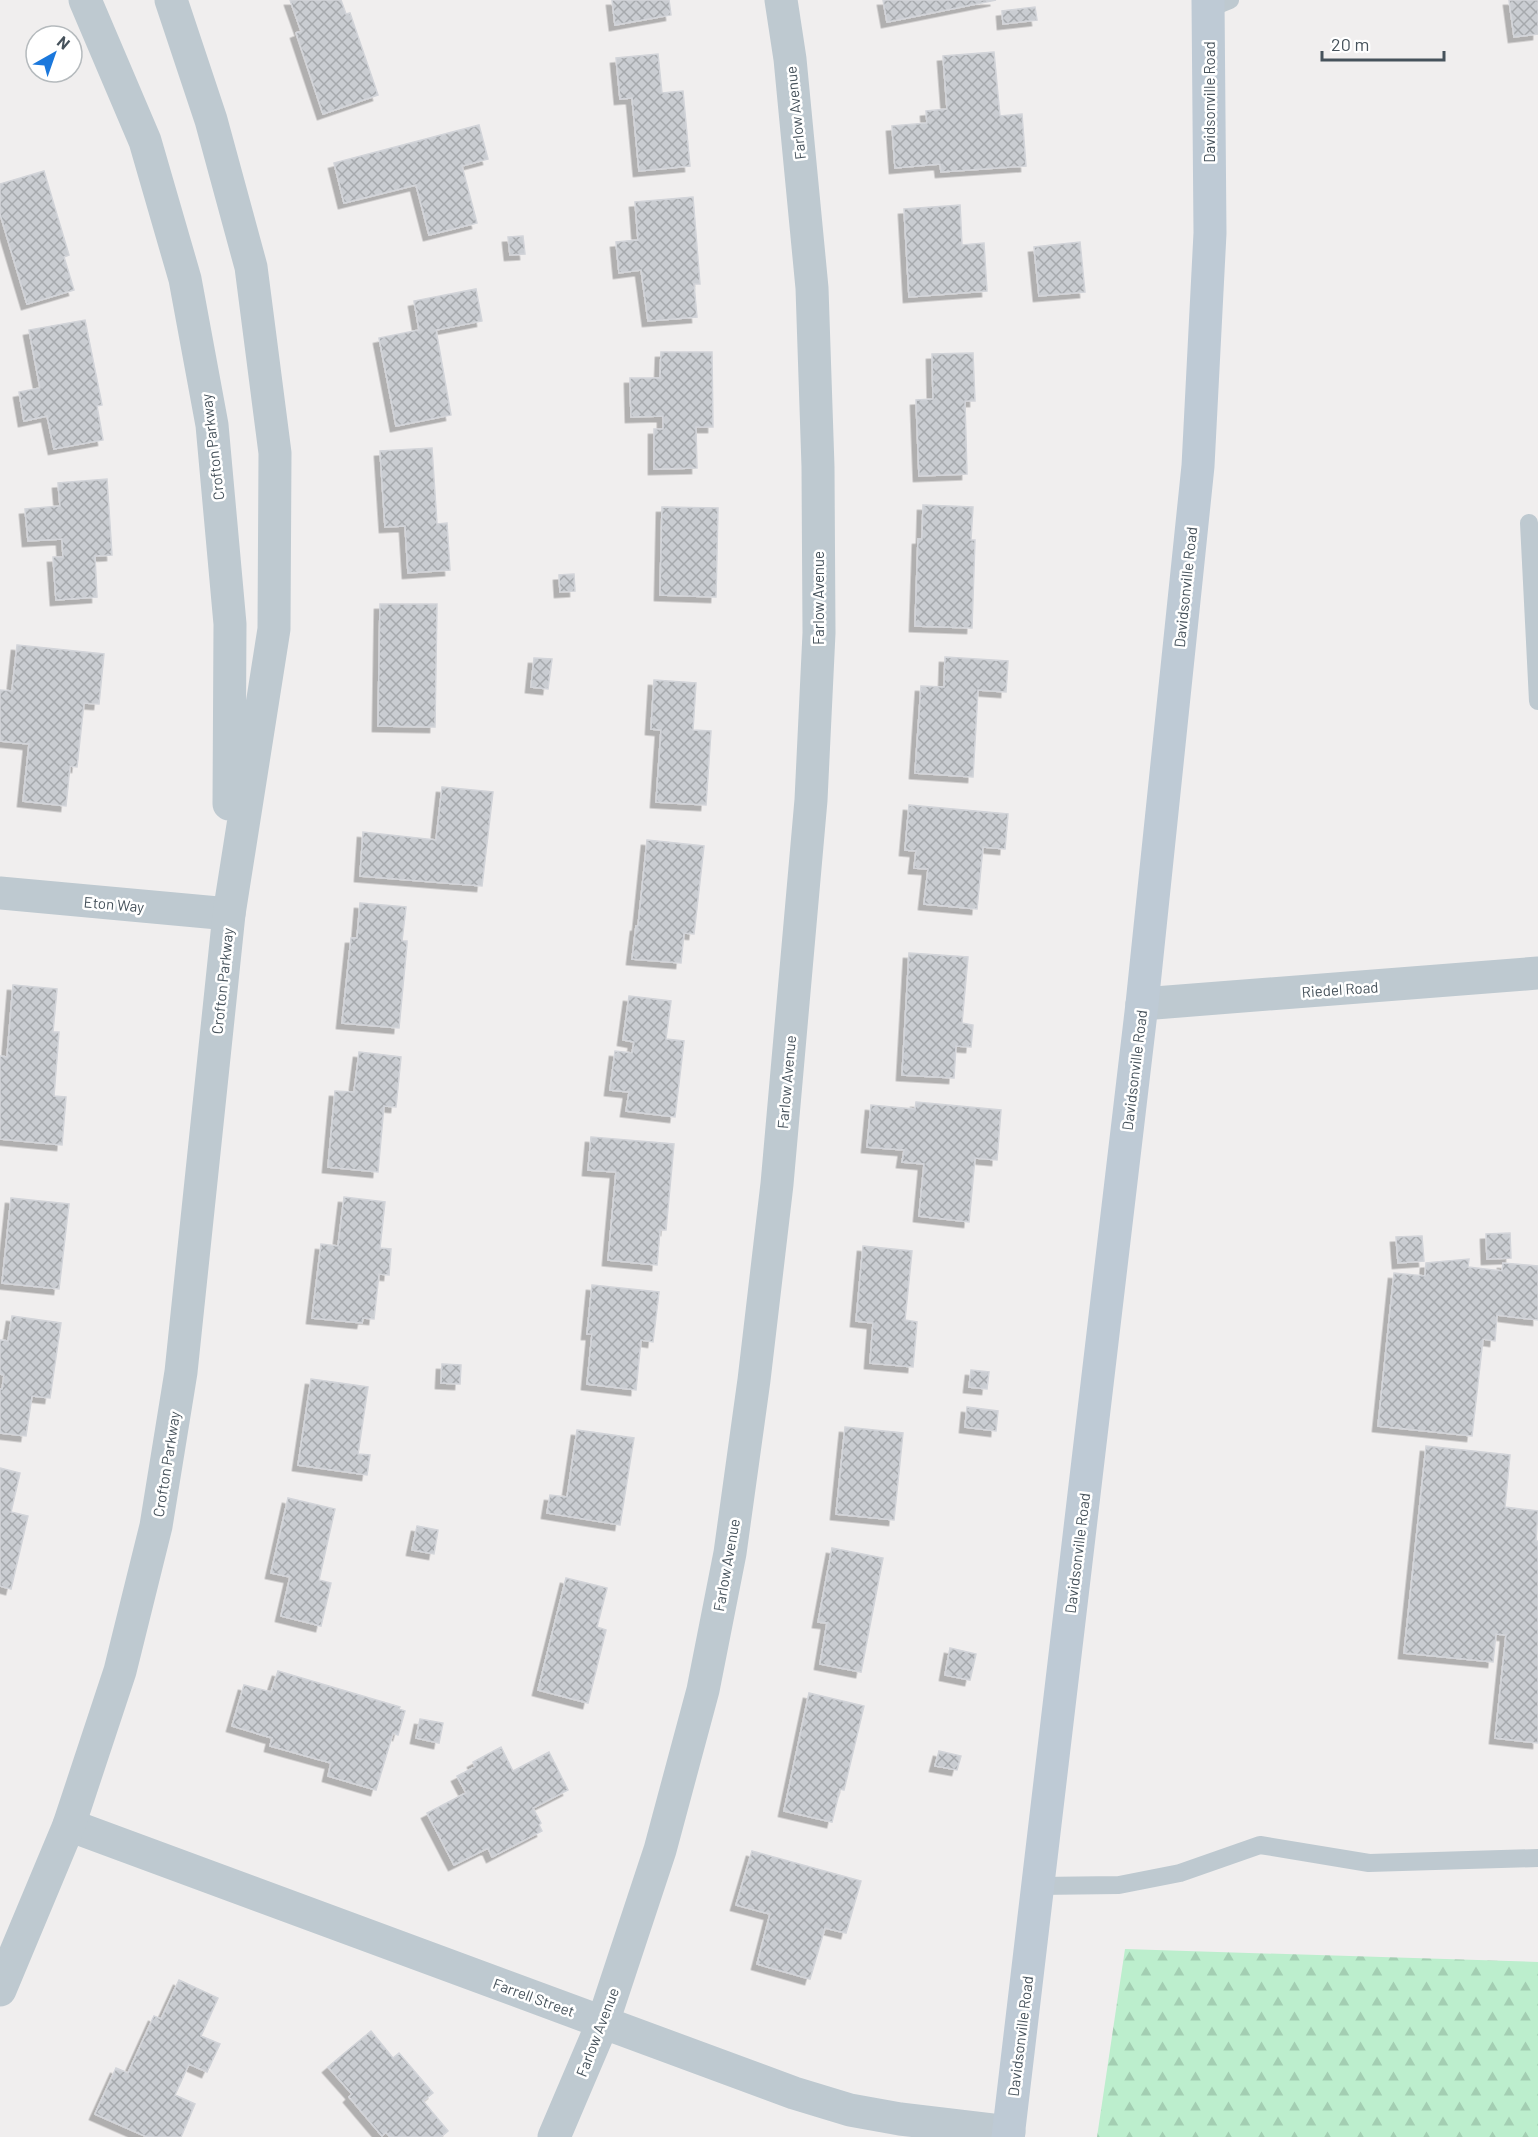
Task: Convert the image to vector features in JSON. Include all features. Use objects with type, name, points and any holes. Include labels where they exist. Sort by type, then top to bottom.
[{"type":"main road","name":"Davidsonville Road","points":[[1008,2134],[1142,1004],[1198,466],[1210,233],[1215,3]]},
{"type":"street","name":"Crofton Parkway","points":[[85,0],[145,141],[185,279],[212,424],[230,624],[229,914]]},
{"type":"street","name":"Crofton Parkway","points":[[0,1990],[69,1825],[120,1671],[156,1526],[181,1372],[229,914],[274,629],[274,453],[251,267],[211,120],[171,0]]},
{"type":"street","name":"Farlow Avenue","points":[[554,2137],[603,2022],[666,1827],[703,1690],[730,1553],[754,1380],[777,1184],[811,800],[819,633],[818,467],[812,288],[790,59],[781,0]]},
{"type":"street","name":"Eton Way","points":[[0,893],[229,914]]},
{"type":"street","name":"Riedel Road","points":[[1142,1004],[1538,973]]},
{"type":"street","name":"Farrell Street","points":[[69,1825],[794,2093],[850,2110],[1008,2134]]},
{"type":"lane","points":[[1528,523],[1538,701]]},
{"type":"lane","points":[[1038,1886],[1119,1885],[1180,1873],[1260,1845],[1369,1863],[1538,1858]]},
{"type":"green space","points":[[1125,1949],[1538,1962],[1538,2137],[1097,2137]]},
{"type":"building","points":[[290,0],[341,0],[346,14],[350,13],[378,95],[323,114],[296,33],[301,31]]},
{"type":"building","points":[[612,0],[669,0],[671,15],[615,25]]},
{"type":"building","points":[[883,0],[996,0],[887,22]]},
{"type":"building","points":[[1509,0],[1538,0],[1538,34],[1514,37]]},
{"type":"building","points":[[1035,7],[1037,20],[1003,24],[1002,11]]},
{"type":"building","points":[[994,52],[1000,116],[1022,114],[1026,166],[941,172],[940,164],[895,168],[892,126],[927,123],[926,111],[947,109],[943,56]]},
{"type":"building","points":[[658,54],[662,93],[683,91],[690,166],[639,171],[632,98],[620,99],[616,58]]},
{"type":"building","points":[[479,125],[488,159],[462,166],[477,223],[429,235],[416,185],[344,203],[334,163]]},
{"type":"building","points":[[44,171],[69,255],[64,257],[74,290],[27,304],[0,214],[0,184]]},
{"type":"building","points":[[693,197],[700,284],[694,284],[697,317],[648,321],[641,270],[619,273],[616,242],[638,240],[635,202]]},
{"type":"building","points":[[960,205],[962,245],[984,243],[987,291],[909,297],[904,209]]},
{"type":"building","points":[[523,236],[525,254],[510,255],[508,237]]},
{"type":"building","points":[[1080,242],[1085,292],[1039,296],[1034,247]]},
{"type":"building","points":[[476,289],[482,321],[436,330],[451,415],[396,426],[379,338],[419,330],[414,301]]},
{"type":"building","points":[[85,320],[102,405],[97,406],[103,440],[54,449],[47,416],[24,421],[19,392],[40,388],[29,330]]},
{"type":"building","points":[[661,352],[712,352],[713,427],[696,427],[697,468],[654,469],[654,429],[663,429],[663,416],[631,417],[630,378],[660,378]]},
{"type":"building","points":[[973,353],[975,401],[965,401],[967,474],[919,476],[916,400],[933,399],[932,354]]},
{"type":"building","points":[[432,448],[437,524],[447,523],[450,570],[408,573],[405,526],[385,527],[380,451]]},
{"type":"building","points":[[107,479],[112,555],[95,556],[97,597],[56,600],[53,557],[63,557],[62,539],[28,541],[25,509],[60,506],[58,483]]},
{"type":"building","points":[[923,505],[973,507],[971,540],[975,540],[972,628],[915,626],[918,539],[922,539]]},
{"type":"building","points":[[662,507],[718,508],[716,597],[660,595]]},
{"type":"building","points":[[574,574],[575,591],[560,592],[559,575]]},
{"type":"building","points":[[380,604],[437,604],[435,727],[378,726]]},
{"type":"building","points":[[17,645],[104,654],[99,704],[84,703],[77,767],[70,766],[66,806],[23,801],[29,744],[0,741],[0,690],[12,691]]},
{"type":"building","points":[[945,657],[1008,661],[1006,692],[978,690],[973,777],[915,773],[921,686],[944,687]]},
{"type":"building","points":[[534,658],[552,659],[548,689],[531,687]]},
{"type":"building","points":[[654,680],[696,683],[693,730],[711,731],[706,805],[656,802],[661,730],[651,729]]},
{"type":"building","points":[[442,787],[493,792],[482,886],[360,876],[363,832],[436,840]]},
{"type":"building","points":[[909,805],[1008,814],[1005,849],[983,847],[977,909],[924,904],[928,869],[914,868],[916,851],[905,850]]},
{"type":"building","points":[[647,840],[704,846],[694,934],[684,933],[681,963],[632,959],[636,926],[638,926]]},
{"type":"building","points":[[360,903],[406,907],[402,941],[407,941],[407,944],[399,1028],[342,1023],[351,938],[357,938]]},
{"type":"building","points":[[909,953],[968,957],[962,1023],[973,1025],[971,1047],[956,1046],[954,1078],[902,1075]]},
{"type":"building","points":[[13,985],[57,989],[53,1032],[59,1032],[54,1096],[66,1097],[62,1145],[0,1139],[0,1056],[7,1057]]},
{"type":"building","points":[[629,996],[671,1001],[666,1039],[684,1041],[675,1117],[626,1111],[629,1092],[610,1090],[615,1051],[632,1053],[634,1042],[623,1040]]},
{"type":"building","points":[[359,1052],[401,1057],[396,1107],[384,1106],[378,1172],[328,1167],[335,1091],[354,1092]]},
{"type":"building","points":[[916,1102],[1001,1110],[997,1160],[975,1158],[969,1222],[919,1216],[924,1164],[902,1162],[904,1150],[867,1147],[871,1105],[915,1109]]},
{"type":"building","points":[[591,1137],[674,1144],[666,1230],[660,1230],[657,1265],[608,1260],[616,1172],[588,1170]]},
{"type":"building","points":[[344,1197],[385,1202],[380,1248],[391,1249],[389,1275],[379,1274],[374,1319],[363,1318],[362,1323],[312,1318],[321,1244],[338,1246]]},
{"type":"building","points":[[11,1198],[69,1204],[59,1289],[2,1283]]},
{"type":"building","points":[[1510,1233],[1511,1258],[1487,1259],[1486,1234]]},
{"type":"building","points":[[1422,1236],[1424,1261],[1398,1263],[1396,1237]]},
{"type":"building","points":[[863,1246],[912,1251],[905,1320],[917,1322],[913,1367],[870,1363],[873,1323],[856,1321]]},
{"type":"building","points":[[1469,1259],[1468,1267],[1502,1271],[1503,1263],[1538,1266],[1538,1320],[1497,1315],[1495,1341],[1483,1339],[1472,1436],[1378,1426],[1394,1273],[1425,1276],[1426,1263]]},
{"type":"building","points":[[592,1285],[659,1292],[653,1342],[641,1340],[636,1390],[587,1384],[592,1334],[587,1334]]},
{"type":"building","points":[[12,1316],[61,1323],[50,1398],[32,1396],[26,1436],[0,1433],[0,1389],[2,1389],[4,1375],[0,1374],[0,1340],[8,1341]]},
{"type":"building","points":[[442,1364],[461,1365],[460,1384],[441,1383]]},
{"type":"building","points":[[971,1370],[989,1372],[987,1389],[969,1387]]},
{"type":"building","points":[[311,1379],[368,1387],[358,1454],[370,1455],[367,1475],[298,1465]]},
{"type":"building","points":[[967,1407],[998,1411],[996,1431],[965,1427]]},
{"type":"building","points":[[845,1427],[903,1433],[894,1520],[836,1514]]},
{"type":"building","points":[[577,1430],[634,1438],[620,1525],[547,1513],[550,1495],[567,1497]]},
{"type":"building","points":[[1426,1446],[1510,1455],[1505,1507],[1538,1511],[1536,1541],[1538,1541],[1538,1743],[1495,1738],[1506,1635],[1496,1634],[1493,1662],[1404,1653]]},
{"type":"building","points":[[0,1468],[20,1473],[11,1512],[28,1516],[11,1589],[0,1586]]},
{"type":"building","points":[[288,1498],[335,1509],[319,1580],[331,1583],[321,1626],[281,1616],[290,1577],[271,1573]]},
{"type":"building","points":[[417,1526],[438,1530],[434,1554],[412,1550]]},
{"type":"building","points":[[832,1548],[883,1558],[861,1672],[820,1664],[827,1623],[818,1622]]},
{"type":"building","points":[[566,1578],[607,1588],[597,1627],[606,1630],[588,1703],[538,1690]]},
{"type":"building","points":[[950,1648],[976,1654],[970,1680],[945,1675]]},
{"type":"building","points":[[278,1671],[400,1707],[399,1709],[405,1711],[398,1735],[393,1733],[376,1790],[328,1776],[331,1763],[270,1746],[272,1738],[232,1726],[244,1685],[271,1692]]},
{"type":"building","points":[[809,1693],[864,1706],[844,1790],[840,1789],[832,1822],[784,1811]]},
{"type":"building","points":[[420,1719],[443,1723],[439,1743],[416,1738]]},
{"type":"building","points":[[501,1747],[513,1771],[549,1752],[568,1790],[533,1808],[541,1823],[539,1825],[542,1831],[492,1857],[488,1848],[454,1865],[427,1813],[466,1793],[457,1776],[475,1767],[473,1762]]},
{"type":"building","points":[[939,1751],[961,1756],[957,1770],[935,1766]]},
{"type":"building","points":[[752,1851],[861,1881],[846,1933],[825,1928],[810,1979],[757,1964],[770,1914],[736,1905]]},
{"type":"building","points":[[179,1980],[218,1998],[201,2036],[220,2044],[207,2072],[189,2064],[175,2095],[195,2104],[181,2137],[147,2137],[95,2114],[116,2068],[128,2073],[154,2016],[161,2019]]},
{"type":"building","points":[[371,2031],[393,2058],[399,2053],[433,2093],[423,2101],[448,2131],[441,2137],[390,2137],[386,2132],[382,2136],[349,2097],[352,2094],[328,2067]]}]
